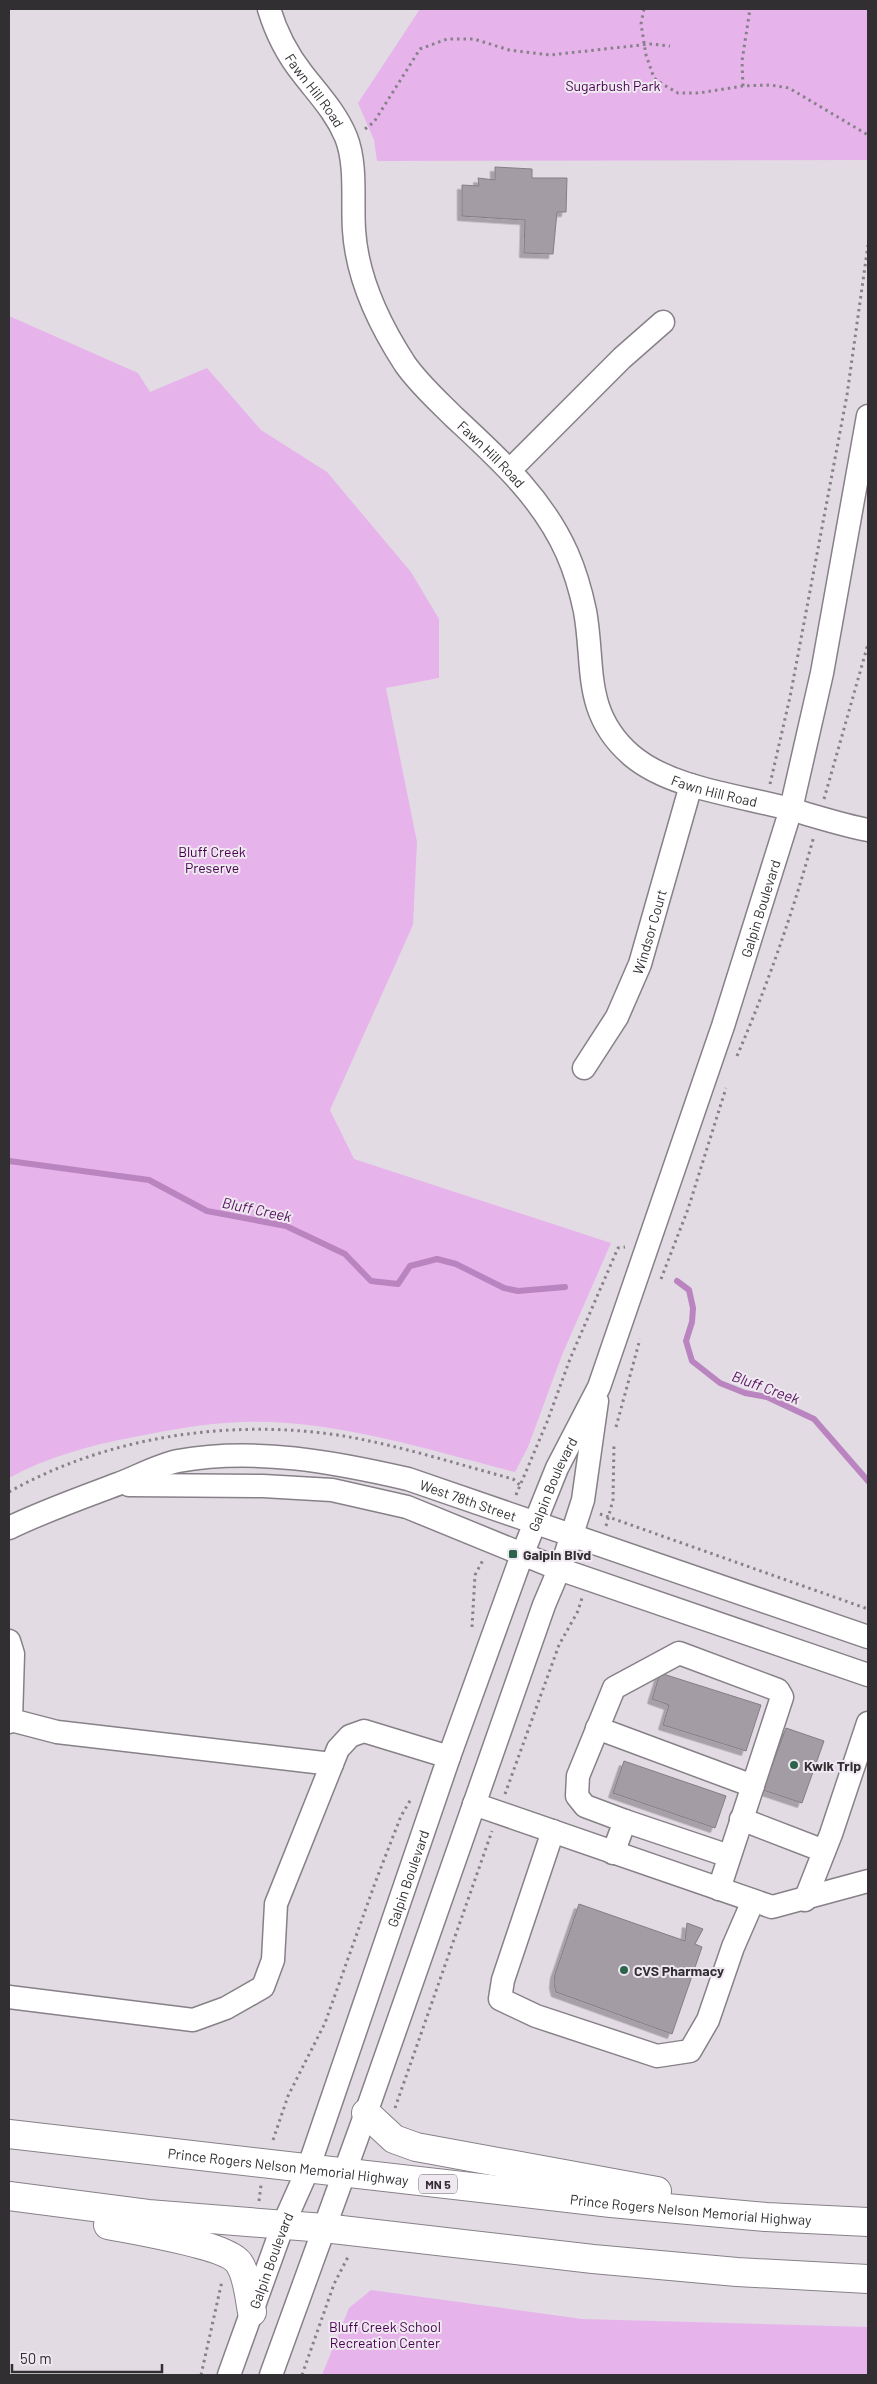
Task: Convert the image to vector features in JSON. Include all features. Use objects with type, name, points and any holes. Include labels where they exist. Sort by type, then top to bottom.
[{"type":"main road","points":[[375,2122],[394,2139],[416,2147],[650,2190],[766,2217]]},
{"type":"main road","name":"Prince Rogers Nelson Memorial Highway","points":[[9,2134],[611,2203],[766,2217],[868,2222]]},
{"type":"main road","points":[[9,2196],[148,2214],[324,2228],[593,2259],[737,2272],[868,2280]]},
{"type":"main road","points":[[9,2203],[207,2246],[238,2261],[245,2274],[252,2312]]},
{"type":"street","name":"Fawn Hill Road","points":[[269,9],[284,46],[301,72],[330,105],[352,154],[354,233],[358,261],[376,313],[408,368],[432,396],[510,470],[538,502],[555,526],[569,557],[585,613],[589,669],[594,696],[602,717],[630,755],[648,768],[691,785],[792,809],[868,830]]},
{"type":"street","points":[[510,470],[588,392],[663,322]]},
{"type":"street","name":"Galpin Boulevard","points":[[228,2375],[283,2225],[308,2169],[449,1757],[522,1555],[560,1461],[599,1387],[722,1026],[792,809],[822,673],[868,416]]},
{"type":"street","name":"Windsor Court","points":[[584,1068],[617,1017],[640,964],[691,785]]},
{"type":"street","name":"Galpin Boulevard","points":[[271,2375],[343,2173],[375,2122],[474,1804],[544,1605],[572,1535],[588,1475],[599,1387]]},
{"type":"street","name":"West 78th Street","points":[[9,1528],[50,1509],[177,1461],[232,1456],[282,1457],[343,1464],[408,1479],[868,1637]]},
{"type":"street","name":"West 78th Street","points":[[115,1485],[263,1486],[332,1490],[407,1507],[522,1555],[586,1579],[868,1675]]},
{"type":"street","points":[[9,1641],[13,1654],[10,1721],[57,1732],[332,1764]]},
{"type":"street","points":[[718,1889],[729,1856],[741,1820],[752,1786],[782,1697],[778,1690],[679,1653],[614,1688],[578,1776],[577,1796],[585,1806],[729,1856]]},
{"type":"street","points":[[805,1900],[868,1723]]},
{"type":"street","points":[[597,1728],[752,1786]]},
{"type":"street","points":[[9,1997],[193,2020],[226,2008],[262,1987],[273,1960],[276,1904],[338,1749],[350,1736],[364,1731],[449,1757]]},
{"type":"street","points":[[474,1804],[772,1907],[805,1900],[868,1881]]},
{"type":"street","points":[[741,1820],[824,1850]]},
{"type":"street","points":[[613,1852],[625,1821]]},
{"type":"street","points":[[553,1832],[503,1980],[500,1999],[536,2016],[657,2056],[690,2052],[708,2020],[732,1947],[753,1901]]},
{"type":"path","points":[[644,9],[641,24],[644,45],[654,78],[678,93],[698,93],[742,86],[770,85],[789,88],[868,135]]},
{"type":"path","points":[[742,86],[742,61],[750,9]]},
{"type":"path","points":[[346,138],[374,122],[420,49],[446,38],[474,38],[509,50],[550,55],[644,45],[670,46]]},
{"type":"path","points":[[765,804],[790,697],[847,395],[868,245]]},
{"type":"path","points":[[735,1062],[766,990],[799,891],[868,644]]},
{"type":"path","points":[[659,1283],[688,1209],[729,1080]]},
{"type":"path","points":[[507,1512],[521,1486],[570,1359],[618,1248],[648,1244]]},
{"type":"path","points":[[598,1544],[609,1517],[613,1500],[614,1435],[641,1337]]},
{"type":"path","points":[[609,1517],[868,1609]]},
{"type":"path","points":[[470,1634],[474,1618],[475,1575],[493,1542]]},
{"type":"path","points":[[375,2122],[397,2103],[559,1645],[578,1611],[586,1579]]},
{"type":"path","points":[[255,2223],[265,2164],[288,2096],[325,2023],[375,1883],[401,1816],[414,1792]]},
{"type":"path","points":[[302,2375],[334,2284],[361,2232]]},
{"type":"path","points":[[201,2375],[207,2359],[220,2285],[238,2261]]},
{"type":"green space","name":"Sugarbush Park","points":[[420,9],[868,9],[868,160],[377,161],[374,140],[358,103]]},
{"type":"green space","name":"Bluff Creek Preserve","points":[[9,316],[138,373],[150,392],[207,368],[261,430],[327,472],[411,572],[439,619],[439,678],[386,688],[417,842],[413,925],[330,1110],[354,1159],[611,1243],[562,1355],[528,1447],[515,1472],[415,1446],[346,1431],[312,1425],[243,1422],[188,1427],[102,1444],[54,1458],[9,1478]]},
{"type":"green space","name":"Bluff Creek School Recreation Center","points":[[371,2290],[582,2319],[868,2327],[868,2375],[322,2375],[349,2308]]},
{"type":"building","points":[[495,167],[532,169],[532,178],[567,178],[566,212],[557,212],[553,254],[524,253],[525,220],[462,216],[462,185],[479,186],[478,178],[495,180]]},
{"type":"building","points":[[660,1673],[761,1705],[746,1751],[663,1725],[669,1705],[652,1699]]},
{"type":"building","name":"Kwik Trip","points":[[786,1728],[824,1741],[802,1803],[763,1790]]},
{"type":"building","points":[[624,1761],[726,1796],[715,1828],[613,1793]]},
{"type":"building","points":[[579,1904],[685,1941],[687,1923],[703,1929],[695,1944],[702,1947],[672,2034],[556,1992],[554,1984],[555,1974]]},
{"type":"waterway","name":"Bluff Creek","points":[[9,1161],[149,1180],[207,1211],[286,1226],[345,1254],[371,1281],[398,1284],[410,1266],[437,1259],[456,1264],[504,1288],[518,1291],[565,1287]]},
{"type":"waterway","name":"Bluff Creek","points":[[677,1281],[689,1290],[693,1308],[692,1322],[686,1341],[692,1361],[720,1383],[745,1393],[767,1397],[814,1419],[868,1481]]},
{"type":"place","name":"Galpin Blvd","points":[[513,1554]]},
{"type":"place","name":"Kwik Trip","points":[[794,1765]]},
{"type":"place","name":"CVS Pharmacy","points":[[624,1970]]}]
